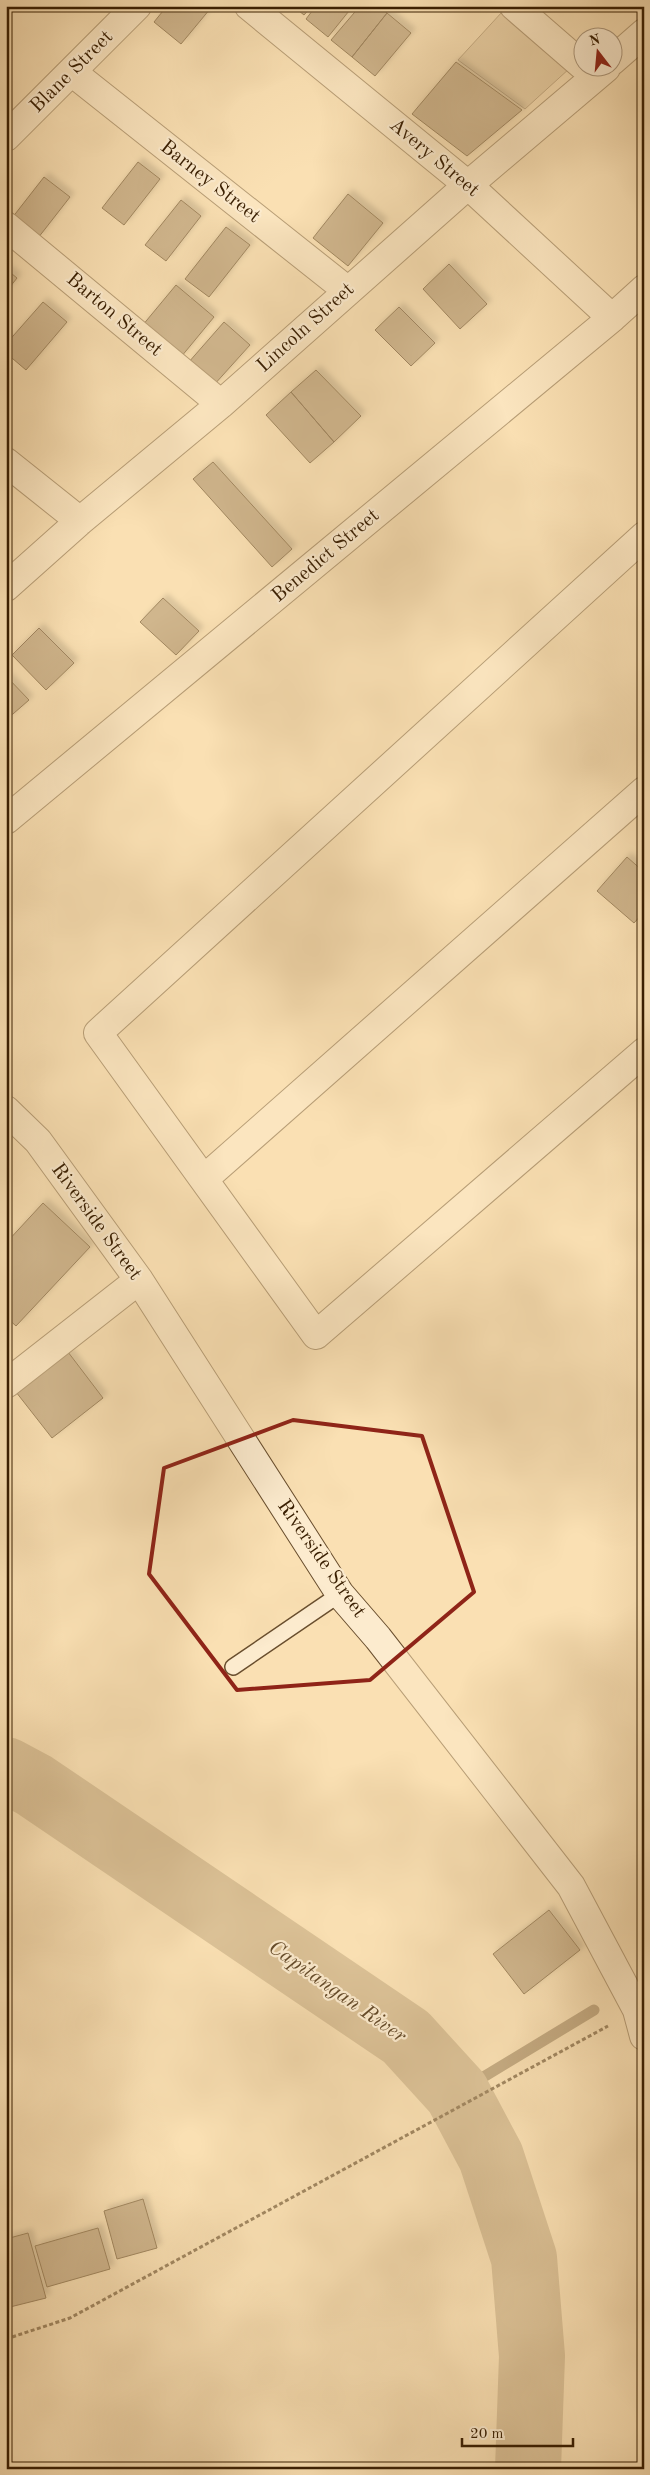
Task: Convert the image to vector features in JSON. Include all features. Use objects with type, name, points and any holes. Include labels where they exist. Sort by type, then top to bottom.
[{"type":"street","name":"Blane Street","points":[[6,137],[137,6]]},
{"type":"street","name":"Avery Street","points":[[249,6],[468,185],[612,318]]},
{"type":"street","points":[[514,6],[572,50]]},
{"type":"street","name":"Lincoln Street","points":[[622,49],[644,33]]},
{"type":"street","name":"Barney Street","points":[[72,73],[348,291]]},
{"type":"street","name":"Lincoln Street","points":[[6,587],[80,521],[221,404],[468,185],[585,78]]},
{"type":"street","name":"Barton Street","points":[[6,226],[221,404]]},
{"type":"street","name":"Benedict Street","points":[[6,820],[612,318],[644,289]]},
{"type":"street","points":[[6,462],[80,521]]},
{"type":"street","points":[[644,536],[98,1033],[316,1335],[644,1052]]},
{"type":"street","points":[[204,1179],[644,791]]},
{"type":"street","name":"Riverside Street","points":[[6,1110],[38,1142],[139,1280],[340,1594],[378,1638],[571,1886],[641,2023]]},
{"type":"street","points":[[6,1384],[139,1280]]},
{"type":"lane","points":[[233,1667],[340,1594]]},
{"type":"path","points":[[6,2338],[70,2318],[641,2023]]},
{"type":"highlighted area","points":[[293,1420],[422,1436],[474,1592],[370,1680],[237,1690],[149,1574],[164,1468]]},
{"type":"shaded area","points":[[502,12],[570,68],[525,109],[458,60]]},
{"type":"building","points":[[167,6],[207,6],[210,9],[181,44],[154,22]]},
{"type":"building","points":[[293,6],[312,6],[304,15]]},
{"type":"building","points":[[316,6],[353,6],[328,37],[306,19]]},
{"type":"building","points":[[360,6],[378,6],[387,13],[352,57],[331,40]]},
{"type":"building","points":[[387,13],[411,33],[375,76],[352,57]]},
{"type":"building","points":[[456,62],[522,110],[467,156],[412,114]]},
{"type":"building","points":[[138,162],[160,179],[124,225],[102,208]]},
{"type":"building","points":[[44,177],[70,197],[38,238],[12,218]]},
{"type":"building","points":[[348,194],[383,223],[348,266],[313,238]]},
{"type":"building","points":[[181,200],[201,216],[166,261],[145,245]]},
{"type":"building","points":[[226,227],[250,245],[209,297],[185,279]]},
{"type":"building","points":[[449,264],[487,304],[460,329],[423,289]]},
{"type":"building","points":[[6,269],[17,278],[6,292]]},
{"type":"building","points":[[176,285],[214,317],[181,357],[142,326]]},
{"type":"building","points":[[43,302],[67,322],[26,370],[6,353],[6,344]]},
{"type":"building","points":[[399,307],[435,343],[411,366],[375,330]]},
{"type":"building","points":[[224,322],[250,345],[213,386],[188,363]]},
{"type":"building","points":[[316,370],[361,416],[334,442],[291,392]]},
{"type":"building","points":[[291,392],[334,442],[310,463],[266,415]]},
{"type":"building","points":[[213,462],[292,549],[272,567],[193,479]]},
{"type":"building","points":[[163,598],[199,631],[176,655],[140,622]]},
{"type":"building","points":[[39,628],[74,663],[46,690],[12,655]]},
{"type":"building","points":[[6,676],[29,700],[6,720]]},
{"type":"building","points":[[627,857],[644,872],[644,912],[634,923],[597,891]]},
{"type":"building","points":[[43,1203],[90,1247],[16,1326],[6,1317],[6,1243]]},
{"type":"building","points":[[68,1352],[103,1398],[52,1438],[16,1392]]},
{"type":"building","points":[[549,1910],[580,1950],[524,1994],[493,1954]]},
{"type":"building","points":[[143,2199],[157,2248],[117,2259],[104,2211]]},
{"type":"building","points":[[98,2228],[110,2269],[47,2287],[35,2246]]},
{"type":"building","points":[[28,2233],[46,2298],[10,2307],[6,2292],[6,2239]]},
{"type":"waterway","name":"Capitangan River","points":[[6,1770],[34,1785],[406,2037],[457,2093],[491,2157],[524,2258],[532,2356],[528,2469]]},
{"type":"waterway","points":[[457,2093],[594,2010]]}]
